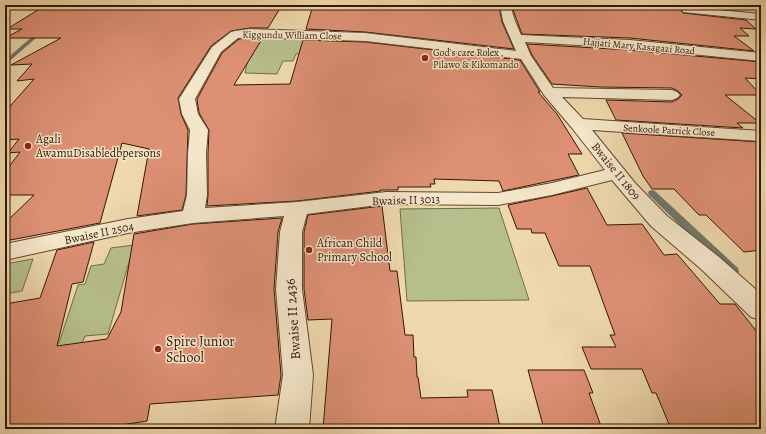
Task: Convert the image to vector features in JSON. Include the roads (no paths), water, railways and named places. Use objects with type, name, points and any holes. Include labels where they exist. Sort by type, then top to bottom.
[{"type":"street","name":"Bwaise II 1809","points":[[502,5],[525,56],[549,92],[578,124],[628,187],[659,221],[710,263],[761,310]]},
{"type":"street","points":[[687,10],[761,17]]},
{"type":"street","name":"Kiggundu William Close","points":[[192,216],[198,180],[197,153],[199,130],[190,114],[187,99],[216,50],[235,35],[250,33],[365,37],[525,56]]},
{"type":"street","name":"Hajjati Mary Kasagazi Road","points":[[517,38],[630,44],[761,57]]},
{"type":"street","points":[[549,92],[672,95]]},
{"type":"street","name":"Senkoole Patrick Close","points":[[578,124],[761,136]]},
{"type":"street","name":"Bwaise II 3013","points":[[192,216],[297,209],[386,198],[498,199],[552,189],[617,173]]},
{"type":"street","name":"Bwaise II 2436","points":[[292,429],[298,375],[289,289],[291,232],[297,209]]},
{"type":"street","name":"Bwaise II 2504","points":[[5,252],[128,226],[192,216]]},
{"type":"waterway","points":[[5,63],[42,31]]},
{"type":"waterway","points":[[652,193],[734,271]]},
{"type":"place","name":"God's care Rolex , Pilawo & Kikomando","points":[[425,58]]},
{"type":"place","name":"Agali AwamuDisabledbpersons","points":[[28,146]]},
{"type":"place","name":"African Child Primary School","points":[[309,250]]},
{"type":"place","name":"Spire Junior School","points":[[158,349]]}]
